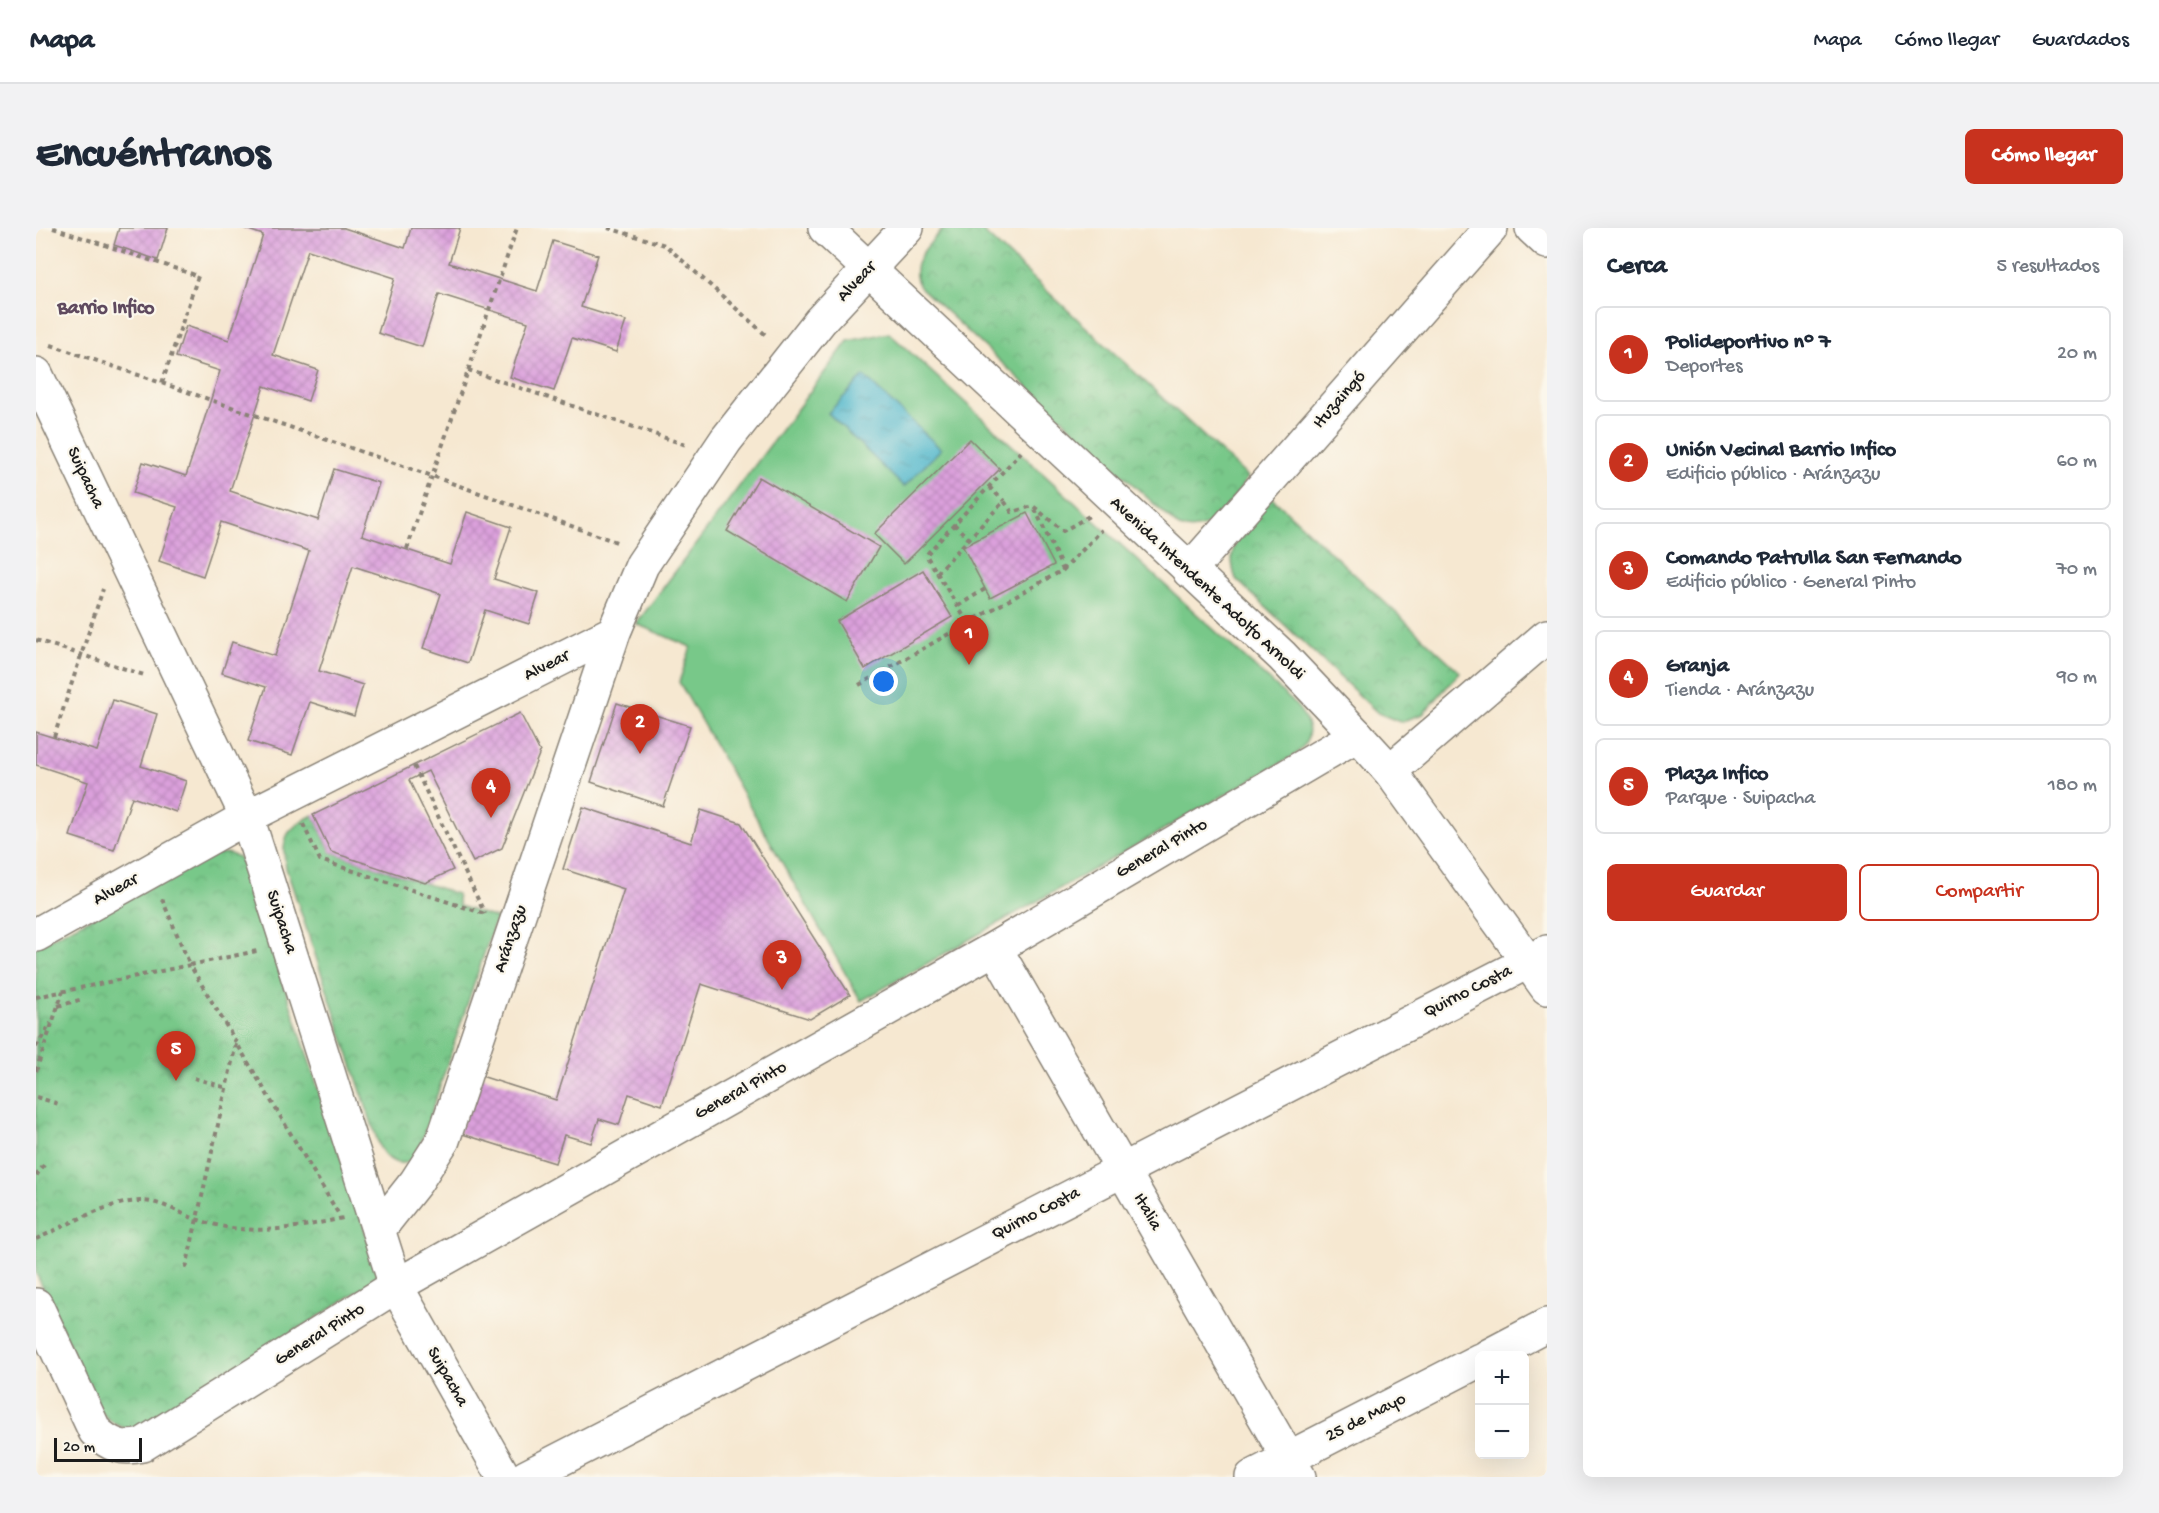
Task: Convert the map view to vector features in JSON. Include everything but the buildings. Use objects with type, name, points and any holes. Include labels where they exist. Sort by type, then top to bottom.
[{"type":"street","name":"Avenida Intendente Adolfo Arnoldi","points":[[825,228],[1118,505],[1282,656],[1390,771],[1537,957],[1547,988]]},
{"type":"street","name":"Alvear","points":[[36,935],[247,817],[615,632],[642,565],[716,455],[820,321],[907,228]]},
{"type":"street","name":"Ituzaingó","points":[[1189,571],[1491,228]]},
{"type":"street","points":[[1532,228],[1547,242]]},
{"type":"street","name":"Suipacha","points":[[36,374],[247,817],[288,946],[364,1219],[396,1287],[504,1477]]},
{"type":"street","name":"Aránzazu","points":[[364,1219],[416,1182],[443,1140],[615,632]]},
{"type":"street","points":[[1390,771],[1547,636]]},
{"type":"street","name":"General Pinto","points":[[36,1305],[94,1431],[107,1443],[127,1449],[157,1438],[396,1287],[995,948],[1357,735]]},
{"type":"street","name":"Italia","points":[[995,948],[1294,1468]]},
{"type":"street","name":"Quirno Costa","points":[[526,1477],[1537,957]]},
{"type":"street","points":[[1498,1351],[1547,1325]]},
{"type":"street","name":"25 de Mayo","points":[[1252,1477],[1294,1468],[1475,1362]]},
{"type":"path","points":[[53,228],[198,276],[162,383]]},
{"type":"path","points":[[407,549],[517,228]]},
{"type":"path","points":[[608,228],[665,245],[791,358]]},
{"type":"path","points":[[46,343],[432,476],[649,554]]},
{"type":"path","points":[[468,370],[716,455]]},
{"type":"path","points":[[968,623],[926,555],[1040,431]]},
{"type":"path","points":[[989,487],[1004,501],[1012,513],[1033,506]]},
{"type":"path","points":[[937,573],[1004,501]]},
{"type":"path","points":[[1033,506],[1064,531],[1118,505]]},
{"type":"path","points":[[859,685],[1064,570],[1118,505]]},
{"type":"path","points":[[1033,506],[1064,570]]},
{"type":"path","points":[[954,524],[969,539]]},
{"type":"path","points":[[54,737],[117,546]]},
{"type":"path","points":[[958,606],[985,589]]},
{"type":"path","points":[[36,640],[186,688]]},
{"type":"path","points":[[401,740],[486,915]]},
{"type":"path","points":[[290,796],[320,860],[516,925]]},
{"type":"path","points":[[36,1239],[110,1207],[128,1202],[159,1204],[198,1220],[236,1229],[277,1231],[364,1219],[237,1043],[190,965],[150,871]]},
{"type":"path","points":[[36,997],[288,946]]},
{"type":"path","points":[[36,1071],[63,991]]},
{"type":"path","points":[[36,992],[43,995]]},
{"type":"path","points":[[58,1006],[84,999]]},
{"type":"path","points":[[36,1047],[54,1017]]},
{"type":"path","points":[[186,1268],[237,1043]]},
{"type":"path","points":[[194,1078],[227,1088]]},
{"type":"path","points":[[36,1097],[59,1104]]},
{"type":"path","points":[[36,1176],[44,1165]]},
{"type":"green space","points":[[944,228],[979,228],[1248,477],[1220,515],[1202,527],[1191,529],[1179,527],[920,287],[916,278],[917,262]]},
{"type":"green space","points":[[889,333],[1292,701],[1307,722],[1308,735],[1306,742],[1295,755],[861,1001],[679,682],[691,647],[636,624],[848,341]]},
{"type":"green space","points":[[1270,496],[1460,672],[1423,714],[1400,722],[1378,713],[1236,579],[1232,554],[1235,544],[1246,525]]},
{"type":"green space","points":[[313,815],[331,852],[457,894],[459,906],[496,918],[419,1149],[415,1156],[406,1163],[389,1159],[380,1148],[286,868],[284,849],[287,836],[297,825]]},
{"type":"green space","points":[[227,853],[239,857],[246,869],[375,1261],[377,1274],[370,1284],[144,1427],[125,1428],[114,1424],[100,1411],[36,1273],[36,946],[215,854]]},
{"type":"water","points":[[864,376],[941,449],[904,487],[828,413]]},
{"type":"place","name":"Polideportivo n° 7","points":[[969,665]]},
{"type":"place","name":"Unión Vecinal Barrio Infico","points":[[640,754]]},
{"type":"place","name":"Granja","points":[[491,818]]},
{"type":"place","name":"Comando Patrulla San Fernando","points":[[782,990]]},
{"type":"place","name":"Plaza Infico","points":[[176,1081]]},
{"type":"district","name":"Barrio Infico","points":[[106,309]]}]
